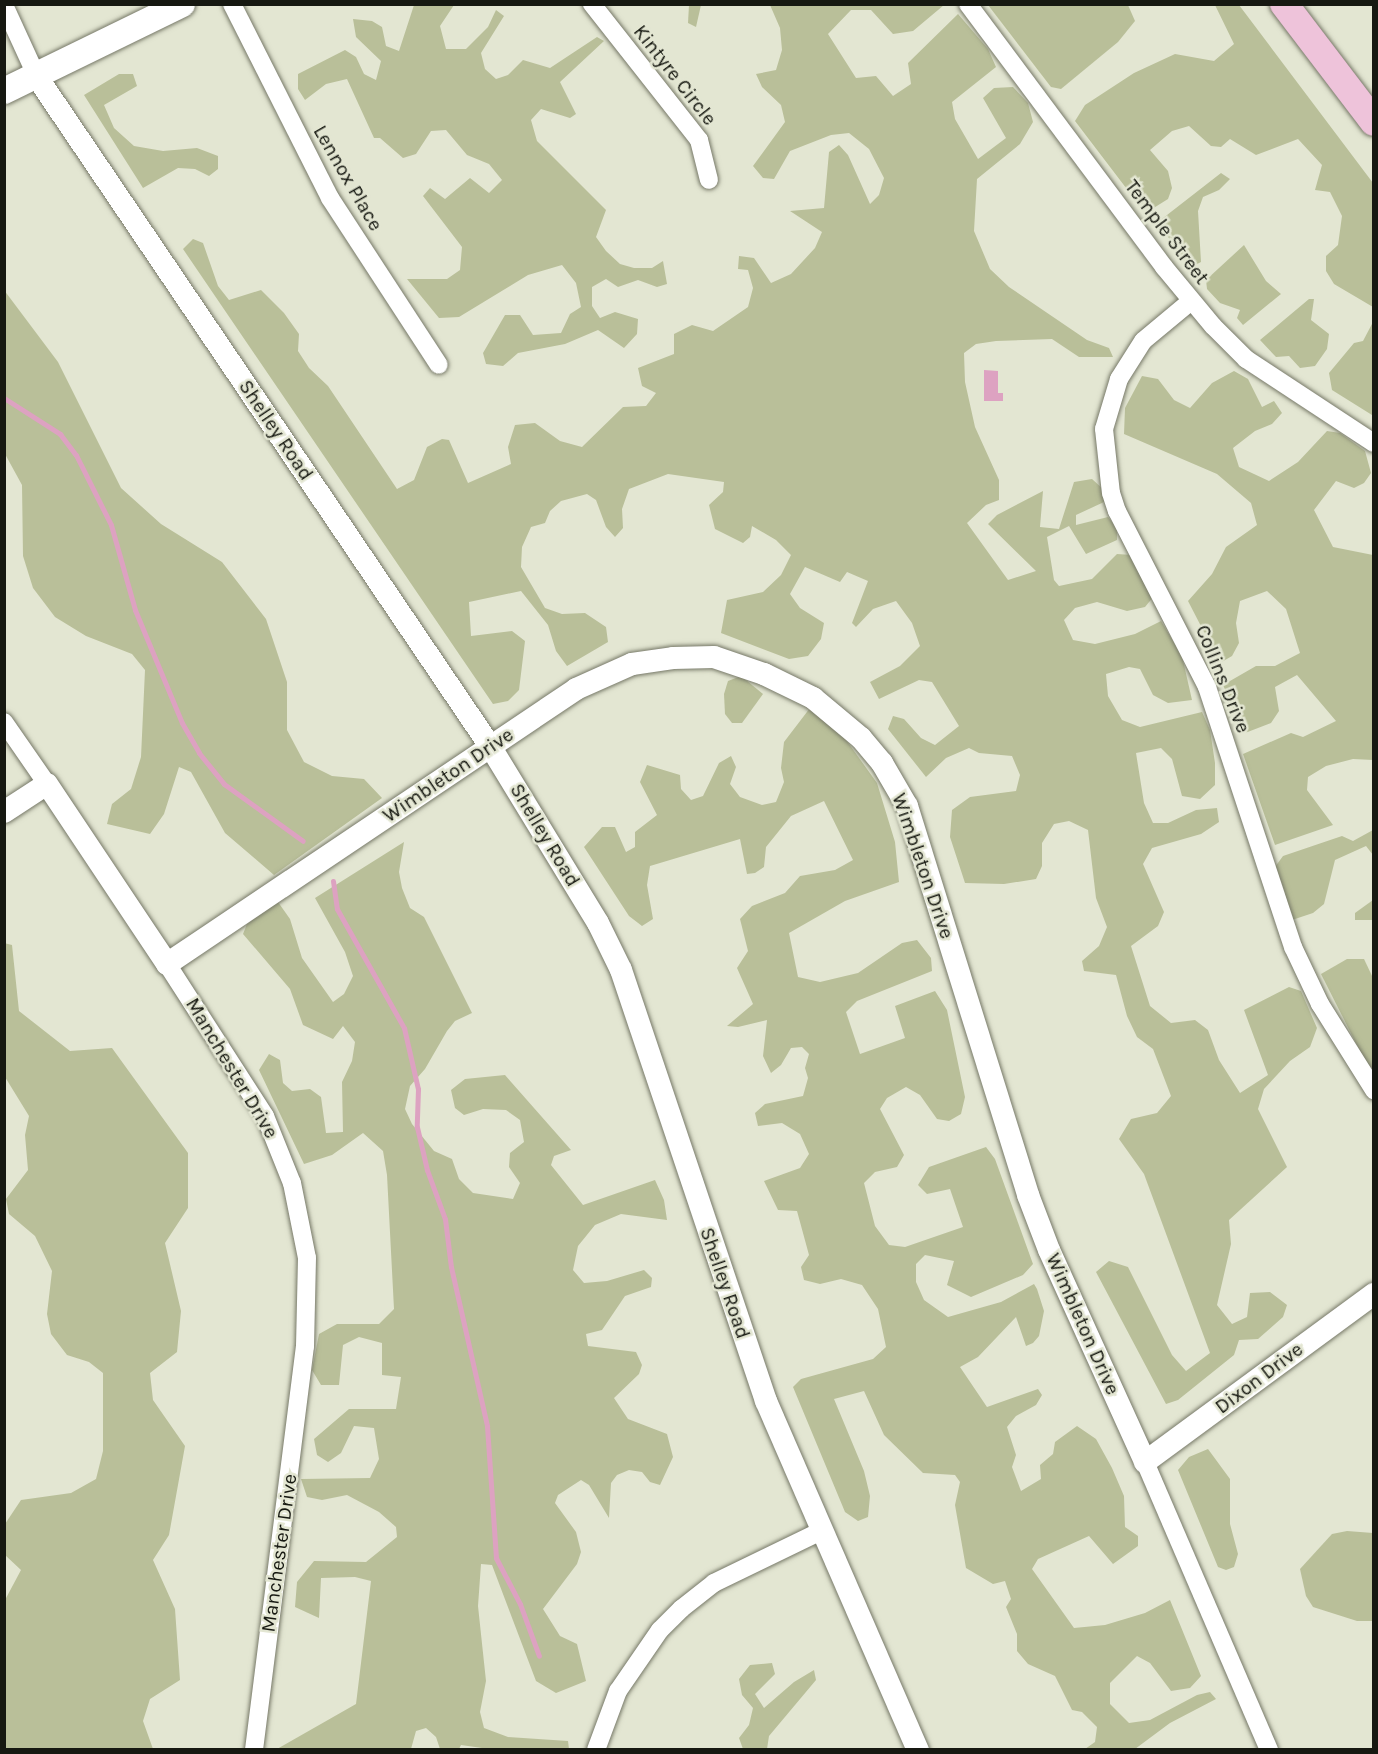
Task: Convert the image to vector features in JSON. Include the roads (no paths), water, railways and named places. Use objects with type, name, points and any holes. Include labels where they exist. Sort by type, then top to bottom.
[{"type":"main road","points":[[4,91],[37,77],[182,4]]},
{"type":"main road","points":[[1284,4],[1374,122]]},
{"type":"street","name":"Lennox Place","points":[[231,4],[330,198],[440,365]]},
{"type":"street","name":"Kintyre Circle","points":[[592,4],[699,140],[709,180]]},
{"type":"street","name":"Temple Street","points":[[968,4],[1191,301],[1246,359],[1374,443]]},
{"type":"street","name":"Shelley Road","points":[[4,5],[37,77],[490,746],[598,923],[621,970],[766,1401],[918,1749]]},
{"type":"street","name":"Collins Drive","points":[[1191,301],[1143,340],[1119,379],[1104,429],[1111,493],[1207,687],[1293,947],[1320,1004],[1374,1090]]},
{"type":"street","name":"Wimbleton Drive","points":[[167,964],[576,689],[614,671],[632,664],[702,656],[764,674],[802,692],[861,738],[882,763],[907,806],[1028,1195],[1049,1250],[1145,1462],[1269,1749]]},
{"type":"street","name":"Manchester Drive","points":[[4,722],[266,1116],[292,1183],[307,1258],[309,1312],[254,1749]]},
{"type":"street","points":[[4,813],[47,784]]},
{"type":"street","name":"Dixon Drive","points":[[1145,1462],[1374,1294]]},
{"type":"street","points":[[596,1749],[618,1691],[667,1623],[714,1583],[822,1531]]},
{"type":"waterway","points":[[4,398],[60,434],[76,455],[111,525],[135,610],[182,723],[199,753],[224,784],[303,841]]},
{"type":"waterway","points":[[333,881],[337,909],[404,1028],[418,1089],[417,1127],[427,1170],[445,1219],[451,1267],[487,1426],[496,1558],[520,1604],[539,1656]]}]
